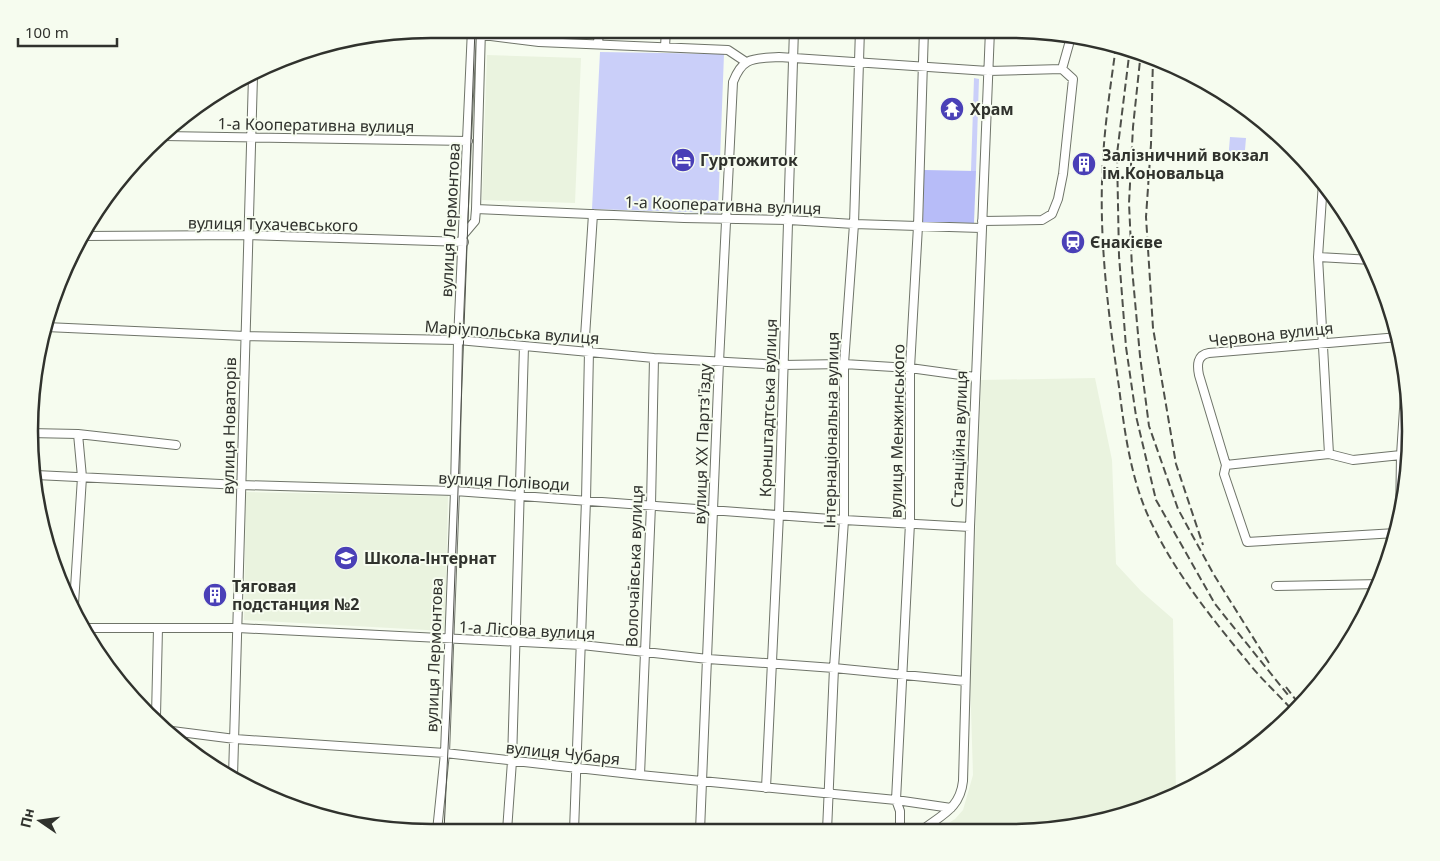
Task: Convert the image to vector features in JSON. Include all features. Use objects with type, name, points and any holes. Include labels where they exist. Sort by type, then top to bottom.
[{"type":"street","name":"вулиця Лермонтова","points":[[438,824],[444,753],[455,491],[458,340],[464,242],[472,38]]},
{"type":"street","name":"вулиця Лермонтова","points":[[476,209],[481,38]]},
{"type":"street","points":[[516,38],[539,42],[728,50],[746,62],[756,58],[793,57],[988,71],[1062,69],[1070,42]]},
{"type":"street","points":[[539,38],[539,42]]},
{"type":"street","points":[[598,38],[598,44]]},
{"type":"street","points":[[665,47],[666,38]]},
{"type":"street","name":"Кронштадтська вулиця","points":[[766,788],[770,663],[779,514],[782,364],[789,220],[794,38]]},
{"type":"street","name":"Інтернаціональна вулиця","points":[[827,824],[834,668],[844,520],[844,364],[854,224],[860,38]]},
{"type":"street","name":"вулиця Менжинського","points":[[900,824],[900,811],[896,800],[910,523],[910,368],[918,226],[924,38]]},
{"type":"street","name":"Станційна вулиця","points":[[930,824],[957,802],[962,791],[964,681],[990,38]]},
{"type":"street","name":"вулиця XX Партз'їзду","points":[[700,824],[719,362],[733,82],[738,69],[746,62]]},
{"type":"street","name":"1-а Кооперативна вулиця","points":[[476,209],[918,226],[1042,220],[1052,214],[1064,174],[1073,80],[1062,69]]},
{"type":"street","name":"вулиця Новаторів","points":[[233,771],[253,80]]},
{"type":"street","name":"1-а Кооперативна вулиця","points":[[170,136],[468,141]]},
{"type":"street","points":[[1322,193],[1318,257],[1329,454]]},
{"type":"street","points":[[464,234],[475,221],[476,209]]},
{"type":"street","points":[[574,824],[586,500],[589,351],[585,337],[593,214]]},
{"type":"street","name":"вулиця Тухачевського","points":[[89,236],[248,235],[464,242]]},
{"type":"street","points":[[1318,257],[1363,260]]},
{"type":"street","name":"Маріупольська вулиця","points":[[51,328],[245,336],[458,340],[654,358],[782,364],[844,364],[910,368],[976,376]]},
{"type":"street","name":"Червона вулиця","points":[[1226,465],[1199,375],[1199,358],[1203,354],[1322,342],[1391,338]]},
{"type":"street","points":[[508,824],[512,761],[524,346]]},
{"type":"street","name":"Волочаївська вулиця","points":[[640,775],[651,505],[654,358]]},
{"type":"street","points":[[38,433],[78,434],[176,445]]},
{"type":"street","points":[[74,597],[82,477],[78,434]]},
{"type":"street","points":[[1401,466],[1402,440]]},
{"type":"street","points":[[1389,533],[1247,542],[1224,474],[1226,465],[1329,454],[1353,460],[1401,455]]},
{"type":"street","name":"вулиця Поліводи","points":[[40,475],[241,485],[455,491],[844,520],[970,527]]},
{"type":"street","points":[[1276,586],[1371,584]]},
{"type":"street","name":"1-а Лісова вулиця","points":[[91,628],[238,628],[582,645],[708,659],[834,668],[964,681]]},
{"type":"street","points":[[156,711],[158,628]]},
{"type":"street","name":"вулиця Чубаря","points":[[178,732],[235,739],[444,753],[640,775],[896,800],[951,808]]},
{"type":"shaded area","points":[[600,52],[724,54],[718,213],[592,209]]},
{"type":"shaded area","points":[[487,55],[581,58],[575,203],[482,200]]},
{"type":"shaded area","points":[[974,78],[979,79],[976,171],[971,171]]},
{"type":"shaded area","points":[[1230,137],[1246,138],[1244,162],[1228,161]]},
{"type":"shaded area","points":[[924,170],[976,171],[974,223],[923,222]]},
{"type":"shaded area","points":[[1095,378],[1112,460],[1116,564],[1141,591],[1173,619],[1176,786],[1160,794],[1111,810],[1061,820],[1010,824],[947,824],[963,810],[973,775],[970,678],[981,380]]},
{"type":"shaded area","name":"Школа-Інтернат","points":[[246,492],[448,496],[445,631],[244,620]]},
{"type":"tram line","points":[[444,824],[475,38]]},
{"type":"railway","points":[[1115,52],[1104,147],[1102,232],[1112,336],[1124,424],[1135,480],[1156,532],[1187,583],[1252,668],[1289,706]]},
{"type":"railway","points":[[1129,56],[1117,154],[1119,256],[1126,347],[1136,416],[1156,500],[1215,604],[1288,695]]},
{"type":"railway","points":[[1140,60],[1133,127],[1129,203],[1132,268],[1149,426],[1178,509],[1214,575],[1269,663]]},
{"type":"railway","points":[[1153,64],[1151,144],[1146,217],[1153,328],[1176,464],[1203,545]]},
{"type":"railway","points":[[1286,687],[1296,699]]},
{"type":"place","name":"Храм","points":[[952,109]]},
{"type":"place","name":"Гуртожиток","points":[[683,160]]},
{"type":"place","name":"Залізничний вокзал ім.Коновальца","points":[[1084,164]]},
{"type":"place","name":"Єнакієве","points":[[1073,242]]},
{"type":"place","name":"Школа-Інтернат","points":[[346,558]]},
{"type":"place","name":"Тяговая подстанция №2","points":[[215,595]]}]
